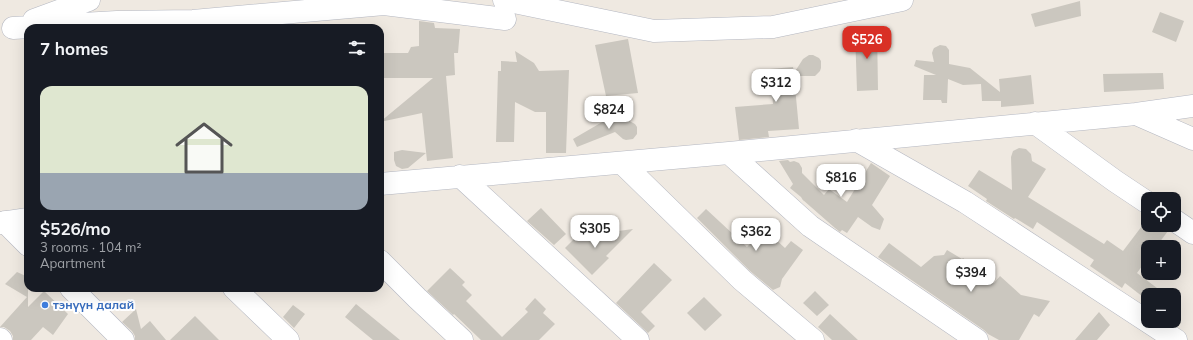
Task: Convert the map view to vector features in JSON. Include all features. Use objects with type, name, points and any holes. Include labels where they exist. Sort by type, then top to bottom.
[{"type":"street","points":[[6,29],[89,0]]},
{"type":"street","points":[[85,24],[117,22],[194,22],[384,4],[504,10],[654,31],[773,27],[902,0]]},
{"type":"street","points":[[6,29],[24,28]]},
{"type":"street","points":[[384,184],[622,163],[1136,114],[1193,106]]},
{"type":"street","points":[[1136,114],[1193,138]]},
{"type":"street","points":[[1035,123],[1141,198]]},
{"type":"street","points":[[856,140],[965,202],[1176,340]]},
{"type":"street","points":[[729,153],[810,226],[977,340]]},
{"type":"street","points":[[622,163],[742,280],[813,340]]},
{"type":"street","points":[[460,176],[638,340]]},
{"type":"street","points":[[2,222],[24,219]]},
{"type":"street","points":[[2,222],[24,241]]},
{"type":"street","points":[[1181,225],[1193,233]]},
{"type":"street","points":[[384,265],[462,340]]},
{"type":"street","points":[[75,292],[123,340]]},
{"type":"street","points":[[238,292],[288,340]]},
{"type":"building","points":[[1080,1],[1081,16],[1035,27],[1031,14]]},
{"type":"building","points":[[1160,12],[1184,21],[1176,42],[1152,32]]},
{"type":"building","points":[[419,21],[434,23],[435,28],[460,29],[458,53],[454,53],[455,75],[446,76],[453,158],[427,161],[422,113],[384,121],[384,119],[433,78],[384,78],[384,53],[408,53],[411,47],[419,46]]},
{"type":"building","points":[[877,29],[878,90],[857,91],[855,31]]},
{"type":"building","points":[[628,39],[638,93],[606,96],[595,45]]},
{"type":"building","points":[[940,45],[946,46],[949,50],[949,64],[970,68],[1000,92],[999,79],[1031,75],[1034,104],[1001,107],[1001,101],[982,101],[981,84],[963,85],[948,79],[947,103],[942,103],[941,100],[923,100],[924,75],[936,75],[914,66],[916,60],[934,62],[932,53],[933,50]]},
{"type":"building","points":[[515,51],[534,63],[539,71],[569,70],[566,153],[546,153],[546,112],[535,112],[515,102],[514,142],[496,142],[498,71],[501,71],[501,61],[517,62]]},
{"type":"building","points":[[809,55],[819,58],[821,61],[821,68],[815,76],[794,76],[799,129],[768,131],[769,137],[739,140],[735,107],[773,104],[770,69],[793,67],[794,73],[803,59]]},
{"type":"building","points":[[1163,73],[1164,89],[1104,92],[1103,74]]},
{"type":"building","points":[[616,114],[635,124],[637,127],[637,134],[633,139],[623,139],[615,132],[577,147],[573,139]]},
{"type":"building","points":[[1019,148],[1026,149],[1031,154],[1032,161],[1046,169],[1028,197],[1104,244],[1107,240],[1123,251],[1141,227],[1141,232],[1167,232],[1161,240],[1141,240],[1141,268],[1137,273],[1141,276],[1141,280],[1146,280],[1157,288],[1141,288],[1141,295],[1125,283],[1122,288],[1090,266],[1094,260],[1037,222],[1033,229],[986,201],[987,199],[968,186],[979,170],[1012,190],[1011,157],[1013,151]]},
{"type":"building","points":[[402,150],[426,153],[408,168],[402,169],[396,166],[394,152]]},
{"type":"building","points":[[788,160],[790,162],[794,161],[799,163],[802,168],[802,173],[824,195],[829,189],[847,202],[871,163],[890,176],[872,205],[884,219],[880,230],[872,227],[858,217],[847,233],[842,230],[840,232],[803,200],[804,202],[801,197],[790,188],[793,184],[779,161]]},
{"type":"building","points":[[541,208],[566,234],[554,245],[527,221]]},
{"type":"building","points":[[706,209],[747,247],[764,229],[785,248],[791,241],[803,250],[782,279],[780,287],[773,290],[750,271],[697,218]]},
{"type":"building","points":[[633,229],[606,256],[609,258],[592,275],[565,248],[582,231],[590,239],[604,233]]},
{"type":"building","points":[[889,243],[921,267],[934,256],[944,255],[947,250],[962,259],[963,258],[994,283],[1000,276],[1021,295],[1050,301],[1039,317],[1034,314],[1019,340],[999,340],[988,334],[878,257]]},
{"type":"building","points":[[654,263],[672,280],[641,312],[655,326],[648,333],[616,303]]},
{"type":"building","points":[[450,268],[465,282],[462,285],[472,295],[466,301],[502,337],[528,312],[525,309],[535,298],[546,309],[543,313],[555,324],[539,340],[481,340],[427,291]]},
{"type":"building","points":[[17,272],[24,275],[24,292],[28,292],[28,307],[43,292],[45,292],[68,314],[53,335],[43,327],[31,340],[13,340],[13,336],[10,331],[4,327],[0,327],[27,297],[5,284]]},
{"type":"building","points":[[815,291],[829,305],[817,316],[803,303]]},
{"type":"building","points":[[704,297],[722,315],[705,331],[687,313]]},
{"type":"building","points":[[356,304],[400,340],[373,340],[345,317]]},
{"type":"building","points":[[293,305],[305,314],[294,328],[283,317]]},
{"type":"building","points":[[136,309],[141,329],[150,321],[166,340],[135,340],[135,336],[132,331],[122,322]]},
{"type":"building","points":[[1099,312],[1110,325],[1097,340],[1075,340]]},
{"type":"building","points":[[830,314],[858,340],[832,340],[818,327]]},
{"type":"building","points":[[195,316],[219,340],[170,340]]},
{"type":"place","name":"тэнүүн далай","points":[[45,305]]}]
